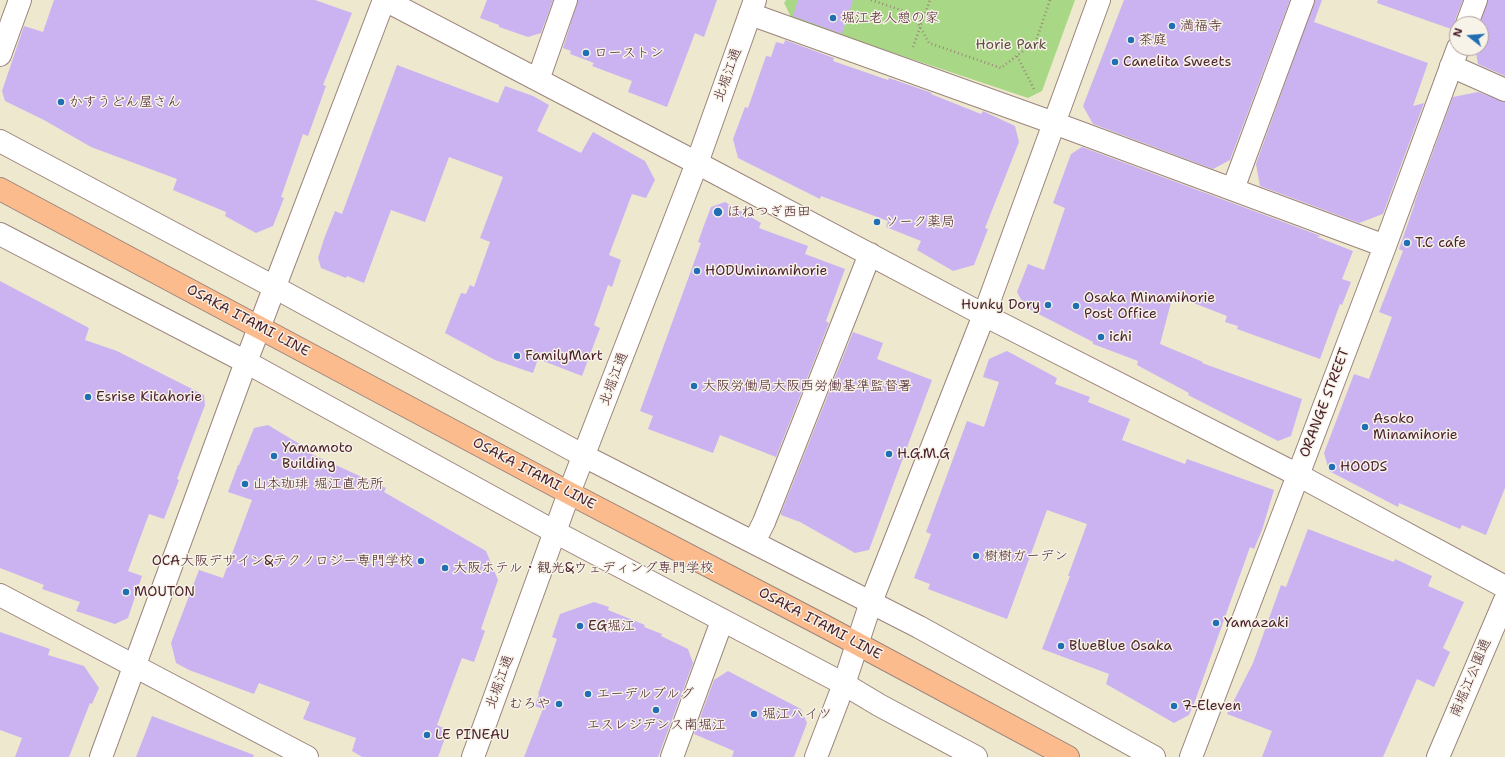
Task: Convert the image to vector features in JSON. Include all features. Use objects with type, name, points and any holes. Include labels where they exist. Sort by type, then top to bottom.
[{"type":"main road","name":"OSAKA ITAMI LINE","points":[[0,189],[569,493],[857,643],[1068,757]]},
{"type":"street","points":[[0,55],[20,0]]},
{"type":"street","points":[[101,757],[246,362],[276,288],[384,0],[984,315],[1298,476],[1505,587]]},
{"type":"street","points":[[538,80],[566,0]]},
{"type":"street","points":[[816,757],[844,684],[871,602],[984,315],[1099,0]]},
{"type":"street","points":[[1233,189],[1303,0]]},
{"type":"street","points":[[1470,16],[1476,0]]},
{"type":"street","points":[[753,7],[905,70],[1054,123],[1385,246]]},
{"type":"street","name":"北堀江通","points":[[472,757],[556,532],[569,493],[697,163],[753,7]]},
{"type":"street","points":[[1455,57],[1505,90]]},
{"type":"street","name":"ORANGE STREET","points":[[1191,757],[1455,57]]},
{"type":"street","points":[[0,141],[276,288],[584,456],[919,627],[1154,757]]},
{"type":"street","points":[[0,234],[246,362],[556,532],[722,621],[844,684],[879,705],[976,757]]},
{"type":"street","points":[[754,542],[764,522],[870,254]]},
{"type":"street","points":[[0,595],[307,757]]},
{"type":"street","name":"南堀江公園通","points":[[1438,757],[1505,600]]},
{"type":"street","points":[[672,757],[722,621]]},
{"type":"path","points":[[872,0],[913,14],[929,43],[1001,68],[1036,41],[1050,0]]},
{"type":"path","points":[[905,70],[930,0]]},
{"type":"path","points":[[1017,56],[1036,93]]},
{"type":"green space","name":"Horie Park","points":[[786,0],[1075,0],[1042,91],[1028,98],[792,19],[784,3]]},
{"type":"building","points":[[54,0],[315,0],[352,13],[323,85],[326,86],[308,136],[303,134],[281,197],[284,198],[273,226],[256,233],[225,216],[226,212],[173,190],[177,179],[91,147],[44,120],[5,101],[2,91],[24,26],[43,32]]},
{"type":"building","points":[[487,0],[553,0],[541,33],[528,37],[499,27],[499,25],[480,18]]},
{"type":"building","points":[[578,0],[717,0],[704,37],[695,33],[667,107],[628,92],[632,81],[592,66],[594,63],[570,54],[571,51],[563,48]]},
{"type":"building","name":"堀江老人憩の家","points":[[798,0],[853,0],[842,34],[793,16]]},
{"type":"building","points":[[1124,0],[1290,0],[1230,160],[1213,169],[1093,124],[1083,106]]},
{"type":"building","points":[[1315,0],[1322,0],[1314,22],[1428,63],[1413,106],[1424,103],[1383,214],[1359,223],[1260,186],[1256,164]]},
{"type":"building","points":[[1378,0],[1463,0],[1457,16],[1449,16],[1449,28],[1377,3]]},
{"type":"building","points":[[1488,0],[1505,0],[1505,76],[1478,64],[1476,56],[1489,56],[1489,16],[1483,16]]},
{"type":"building","points":[[785,40],[834,58],[833,61],[932,93],[931,94],[981,114],[983,111],[1015,126],[1019,142],[985,228],[988,229],[974,265],[953,271],[917,250],[921,241],[886,227],[888,221],[821,196],[820,199],[738,158],[733,139],[745,107],[748,108],[766,56],[771,57],[776,42],[784,44]]},
{"type":"building","points":[[397,65],[498,103],[505,86],[533,96],[549,105],[537,131],[581,153],[593,132],[645,161],[655,180],[646,198],[632,194],[609,255],[621,260],[612,287],[608,285],[594,325],[600,328],[582,376],[538,359],[533,373],[495,360],[445,333],[461,293],[466,294],[470,285],[474,287],[490,242],[480,238],[503,177],[449,157],[425,222],[391,210],[364,283],[347,276],[346,278],[321,268],[318,258],[324,239],[335,211],[342,214]]},
{"type":"building","points":[[1478,92],[1505,102],[1505,488],[1486,535],[1462,525],[1460,529],[1399,503],[1398,507],[1329,471],[1324,453],[1354,374],[1369,379],[1392,317],[1379,312],[1403,251],[1399,249],[1453,97]]},
{"type":"building","points":[[1082,147],[1321,236],[1317,237],[1353,251],[1342,279],[1351,282],[1342,305],[1340,304],[1320,359],[1237,329],[1238,326],[1225,322],[1227,316],[1173,295],[1160,344],[1203,362],[1202,363],[1302,399],[1291,436],[1278,441],[1188,395],[1189,393],[1137,365],[1138,361],[1093,344],[1093,342],[1025,307],[1017,292],[1028,264],[1044,270],[1065,208],[1053,203],[1071,154]]},
{"type":"building","points":[[725,202],[761,223],[759,228],[808,246],[805,254],[845,269],[826,321],[829,323],[776,457],[720,435],[713,453],[648,429],[653,416],[640,411],[701,243],[698,242],[711,207]]},
{"type":"building","points":[[0,281],[89,328],[85,340],[117,351],[204,395],[205,405],[177,479],[179,480],[164,519],[149,514],[128,571],[142,576],[128,618],[115,624],[76,611],[80,602],[42,589],[44,585],[0,568]]},
{"type":"building","points":[[853,332],[883,343],[877,359],[932,380],[869,550],[855,553],[800,522],[781,515]]},
{"type":"building","points":[[1007,351],[1057,378],[1055,384],[1090,397],[1088,402],[1130,419],[1122,440],[1185,464],[1187,459],[1274,490],[1262,530],[1254,549],[1250,547],[1189,715],[1174,723],[1106,684],[1109,674],[1042,649],[1070,576],[1068,576],[1087,524],[1047,510],[1007,619],[928,589],[930,584],[914,578],[931,534],[926,532],[967,421],[984,427],[999,382],[983,377],[989,359]]},
{"type":"building","points":[[268,425],[308,449],[307,452],[386,488],[384,492],[486,551],[498,580],[481,629],[485,631],[474,662],[462,658],[437,725],[448,730],[438,757],[362,757],[352,751],[356,738],[303,719],[310,702],[259,683],[254,694],[189,670],[176,663],[171,643],[199,570],[223,578],[252,500],[228,492],[238,465],[254,428]]},
{"type":"building","points":[[1308,529],[1394,562],[1395,559],[1432,576],[1428,586],[1464,602],[1443,648],[1450,652],[1434,687],[1417,679],[1383,757],[1262,757],[1272,731],[1227,714],[1253,663],[1281,585],[1286,587]]},
{"type":"building","points":[[594,602],[609,607],[608,610],[645,625],[644,627],[662,634],[661,636],[688,649],[693,663],[658,757],[524,757],[543,709],[535,706],[557,639],[552,637],[560,614]]},
{"type":"building","points":[[0,632],[50,649],[48,655],[84,666],[99,688],[92,704],[90,703],[69,757],[15,757],[22,738],[0,730]]},
{"type":"building","name":"堀江ハイツ","points":[[728,671],[801,709],[807,723],[794,757],[732,757],[734,751],[694,734],[714,680]]},
{"type":"building","points":[[152,716],[254,755],[253,757],[136,757]]},
{"type":"place","name":"堀江老人憩の家","points":[[833,18]]},
{"type":"place","name":"満福寺","points":[[1172,26]]},
{"type":"place","name":"茶庭","points":[[1131,40]]},
{"type":"place","name":"ローストン","points":[[586,53]]},
{"type":"place","name":"Canelita Sweets","points":[[1115,62]]},
{"type":"place","name":"かすうどん屋さん","points":[[61,102]]},
{"type":"place","name":"ほねつぎ西田","points":[[718,212]]},
{"type":"place","name":"ソーク薬局","points":[[877,222]]},
{"type":"place","name":"T.C cafe","points":[[1407,243]]},
{"type":"place","name":"HODUminamihorie","points":[[697,271]]},
{"type":"place","name":"Hunky Dory","points":[[1048,305]]},
{"type":"place","name":"Osaka Minamihorie Post Office","points":[[1076,306]]},
{"type":"place","name":"ichi","points":[[1101,337]]},
{"type":"place","name":"FamilyMart","points":[[517,356]]},
{"type":"place","name":"大阪労働局大阪西労働基準監督署","points":[[694,386]]},
{"type":"place","name":"Esrise Kitahorie","points":[[88,397]]},
{"type":"place","name":"Asoko Minamihorie","points":[[1365,427]]},
{"type":"place","name":"H.G.M.G","points":[[889,454]]},
{"type":"place","name":"Yamamoto Building","points":[[274,456]]},
{"type":"place","name":"HOODS","points":[[1332,467]]},
{"type":"place","name":"山本珈琲 堀江直売所","points":[[245,484]]},
{"type":"place","name":"樹樹ガーデン","points":[[976,556]]},
{"type":"place","name":"OCA大阪デザイン&テクノロジー専門学校","points":[[421,561]]},
{"type":"place","name":"大阪ホテル・観光&ウェディング専門学校","points":[[445,568]]},
{"type":"place","name":"MOUTON","points":[[126,592]]},
{"type":"place","name":"Yamazaki","points":[[1216,623]]},
{"type":"place","name":"EG堀江","points":[[580,626]]},
{"type":"place","name":"BlueBlue Osaka","points":[[1061,646]]},
{"type":"place","name":"エーデルブルグ","points":[[588,694]]},
{"type":"place","name":"むろや","points":[[559,704]]},
{"type":"place","name":"7-Eleven","points":[[1174,706]]},
{"type":"place","name":"エスレジデンス南堀江","points":[[656,710]]},
{"type":"place","name":"堀江ハイツ","points":[[754,714]]},
{"type":"place","name":"LE PINEAU","points":[[427,735]]}]
